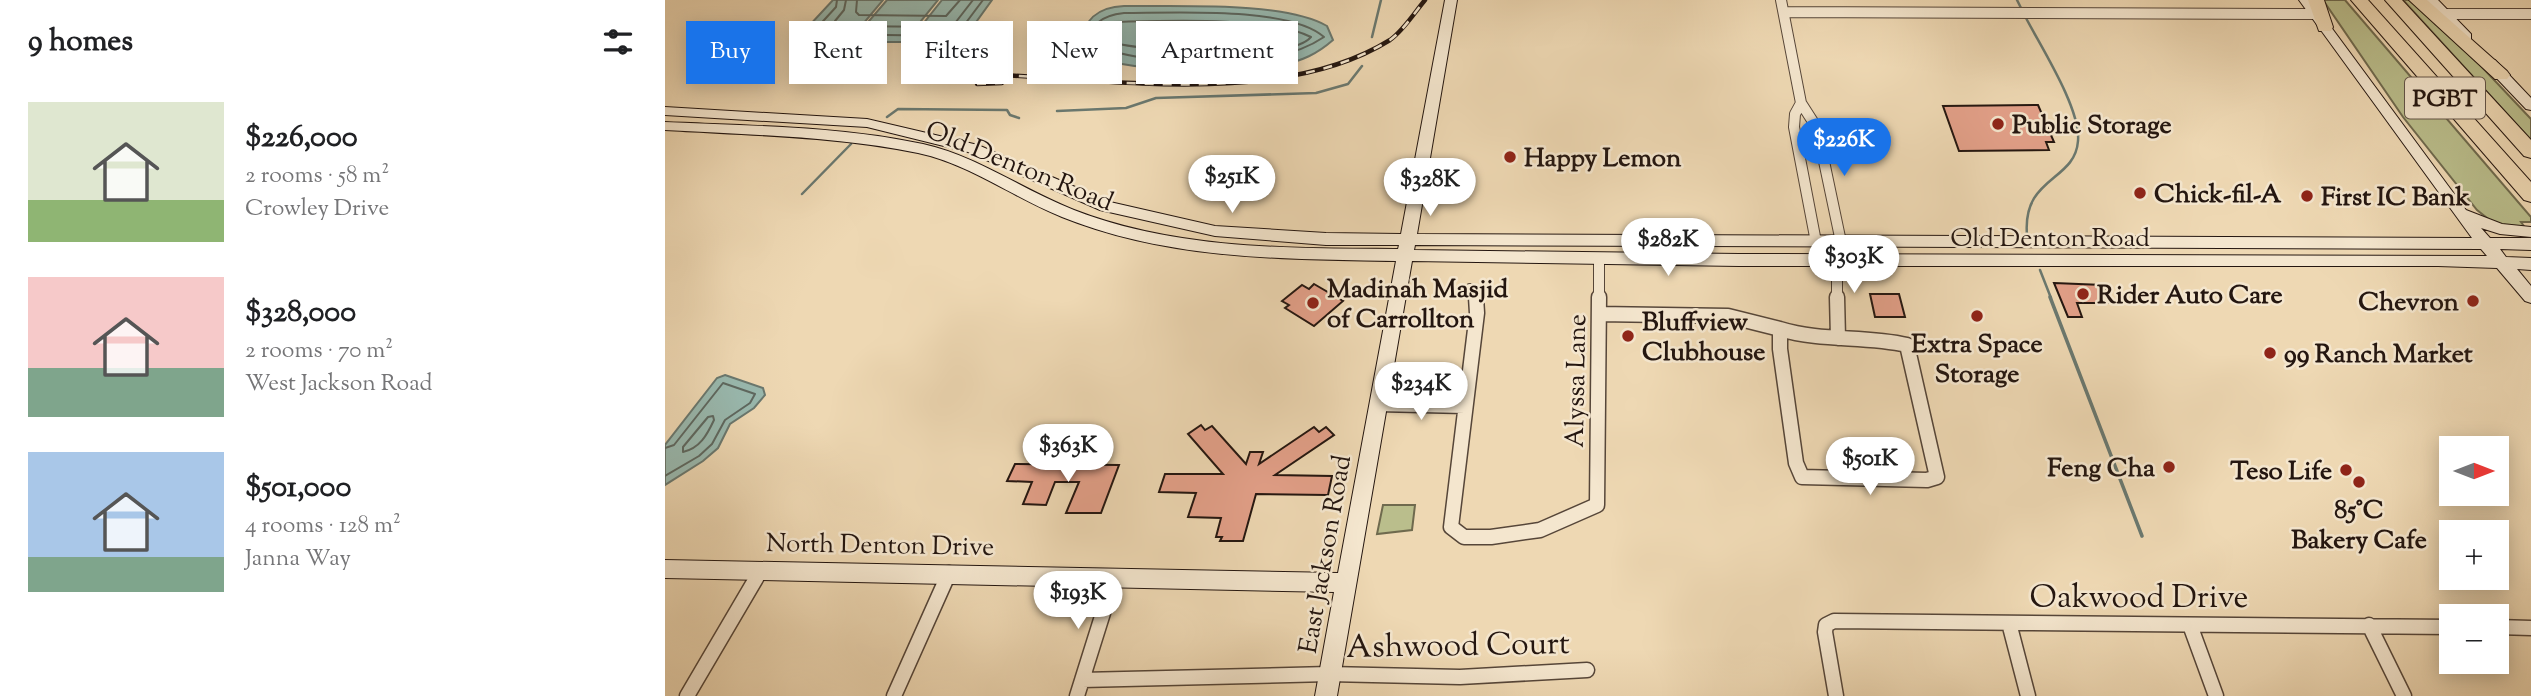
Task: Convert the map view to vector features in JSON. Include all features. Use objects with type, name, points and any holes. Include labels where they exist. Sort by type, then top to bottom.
[{"type":"highway","name":"PGBT","points":[[2359,0],[2531,195]]},
{"type":"highway","name":"PGBT","points":[[2393,0],[2531,152]]},
{"type":"highway","points":[[2417,0],[2501,75]]},
{"type":"main road","name":"East Jackson Road","points":[[1326,696],[1451,0]]},
{"type":"main road","points":[[2305,0],[2319,13],[2460,214],[2531,296]]},
{"type":"main road","points":[[2431,0],[2531,106]]},
{"type":"main road","name":"Old Denton Road","points":[[669,112],[802,117],[867,123],[927,135],[999,158],[1105,206],[1178,225],[1406,248],[1599,258],[2154,262],[2438,260],[2531,264]]},
{"type":"main road","name":"Old Denton Road","points":[[665,126],[863,138],[923,149],[980,170],[1067,213],[1120,230],[1176,243],[1262,253],[1406,248],[1816,242],[2531,244]]},
{"type":"main road","points":[[980,170],[999,158]]},
{"type":"main road","points":[[2460,214],[2501,229],[2531,232]]},
{"type":"main road","points":[[2438,244],[2456,232],[2460,214]]},
{"type":"main road","points":[[2144,243],[2154,262]]},
{"type":"main road","points":[[2302,245],[2312,262]]},
{"type":"main road","name":"North Denton Drive","points":[[665,569],[1346,583]]},
{"type":"street","points":[[1781,0],[1801,103],[1817,128],[1841,242],[1832,260]]},
{"type":"street","points":[[1784,12],[2319,13]]},
{"type":"street","points":[[2444,14],[2531,15]]},
{"type":"street","points":[[1801,103],[1795,114],[1794,127],[1816,242],[1832,260],[1837,278],[1838,338]]},
{"type":"street","name":"Alyssa Lane","points":[[1465,406],[1451,527],[1464,537],[1491,537],[1540,530],[1597,505],[1599,258]]},
{"type":"street","points":[[1378,404],[1465,406],[1477,313],[1477,298],[1470,289]]},
{"type":"street","points":[[1599,314],[1712,314],[1739,317],[1780,328],[1811,338],[1882,339],[1907,345],[1937,477],[1927,480],[1854,480],[1802,477],[1795,463],[1780,349],[1780,328]]},
{"type":"street","points":[[687,696],[761,570]]},
{"type":"street","points":[[894,696],[949,573]]},
{"type":"street","points":[[1077,696],[1114,578]]},
{"type":"street","name":"Oakwood Drive","points":[[1836,696],[1825,632],[1826,625],[1834,621],[2439,627]]},
{"type":"street","points":[[2009,623],[2028,696]]},
{"type":"street","points":[[2190,625],[2216,696]]},
{"type":"street","points":[[2369,625],[2404,696]]},
{"type":"street","points":[[2509,627],[2531,628]]},
{"type":"street","name":"Ashwood Court","points":[[1082,680],[1329,674],[1460,677],[1587,670]]},
{"type":"green space","points":[[2323,0],[2345,0],[2531,217],[2531,222],[2521,222],[2526,229],[2496,225],[2477,210],[2403,117]]},
{"type":"green space","points":[[2403,0],[2412,0],[2480,65],[2531,119],[2531,140]]},
{"type":"green space","points":[[1383,505],[1415,505],[1412,530],[1377,534]]},
{"type":"water","points":[[833,0],[883,0],[866,21],[814,21]]},
{"type":"water","points":[[887,0],[938,0],[921,21],[901,21],[901,42],[887,42],[887,21],[869,21]]},
{"type":"water","points":[[942,0],[992,0],[977,21],[925,21]]},
{"type":"water","points":[[1200,6],[1284,12],[1327,26],[1333,40],[1315,53],[1298,60],[1298,21],[1136,21],[1135,66],[1122,64],[1122,21],[1089,21],[1099,12],[1114,7]]},
{"type":"water","points":[[725,375],[763,388],[765,395],[754,408],[730,424],[718,448],[665,485],[665,445],[717,378]]},
{"type":"building","name":"Public Storage","points":[[2038,105],[2054,142],[2046,142],[2049,150],[1959,151],[1943,106]]},
{"type":"building","name":"Rider Auto Care","points":[[2054,283],[2103,285],[2111,303],[2077,303],[2082,317],[2068,317]]},
{"type":"building","name":"Madinah Masjid of Carrollton","points":[[1314,284],[1343,301],[1314,326],[1285,308],[1289,305],[1282,301],[1302,285],[1309,289]]},
{"type":"building","points":[[1870,294],[1899,294],[1905,317],[1875,317]]},
{"type":"building","points":[[1201,425],[1205,430],[1212,426],[1246,464],[1250,452],[1263,452],[1259,464],[1314,427],[1319,432],[1326,427],[1334,435],[1275,475],[1332,476],[1328,495],[1256,494],[1243,541],[1220,541],[1222,537],[1216,537],[1221,518],[1188,517],[1196,493],[1159,492],[1165,474],[1223,474],[1188,434]]},
{"type":"building","points":[[1015,464],[1119,465],[1101,513],[1066,513],[1079,482],[1055,482],[1046,505],[1023,504],[1032,482],[1007,481]]},
{"type":"waterway","points":[[1372,37],[1381,0]]},
{"type":"waterway","points":[[2017,0],[2021,8]]},
{"type":"waterway","points":[[2026,18],[2067,96],[2077,128],[2078,141],[2075,154],[2068,165],[2040,190],[2032,201],[2027,235]]},
{"type":"waterway","points":[[1057,111],[1126,108],[1156,98],[1316,93],[1348,84],[1362,66]]},
{"type":"waterway","points":[[887,117],[898,109],[1007,110],[1010,115],[1019,118]]},
{"type":"waterway","points":[[802,194],[851,144]]},
{"type":"waterway","points":[[2040,270],[2051,298]]},
{"type":"waterway","points":[[2050,297],[2142,536]]},
{"type":"railway","points":[[1013,76],[1192,84],[1246,82],[1298,75],[1346,61],[1390,40],[1425,0]]},
{"type":"place","name":"Public Storage","points":[[1998,124]]},
{"type":"place","name":"Happy Lemon","points":[[1510,157]]},
{"type":"place","name":"Chick-fil-A","points":[[2140,193]]},
{"type":"place","name":"First IC Bank","points":[[2307,196]]},
{"type":"place","name":"Rider Auto Care","points":[[2083,294]]},
{"type":"place","name":"Chevron","points":[[2473,301]]},
{"type":"place","name":"Madinah Masjid of Carrollton","points":[[1313,303]]},
{"type":"place","name":"Extra Space Storage","points":[[1977,316]]},
{"type":"place","name":"Bluffview Clubhouse","points":[[1628,336]]},
{"type":"place","name":"99 Ranch Market","points":[[2270,353]]},
{"type":"place","name":"Feng Cha","points":[[2169,467]]},
{"type":"place","name":"Teso Life","points":[[2346,470]]},
{"type":"place","name":"85°C Bakery Cafe","points":[[2359,482]]}]
